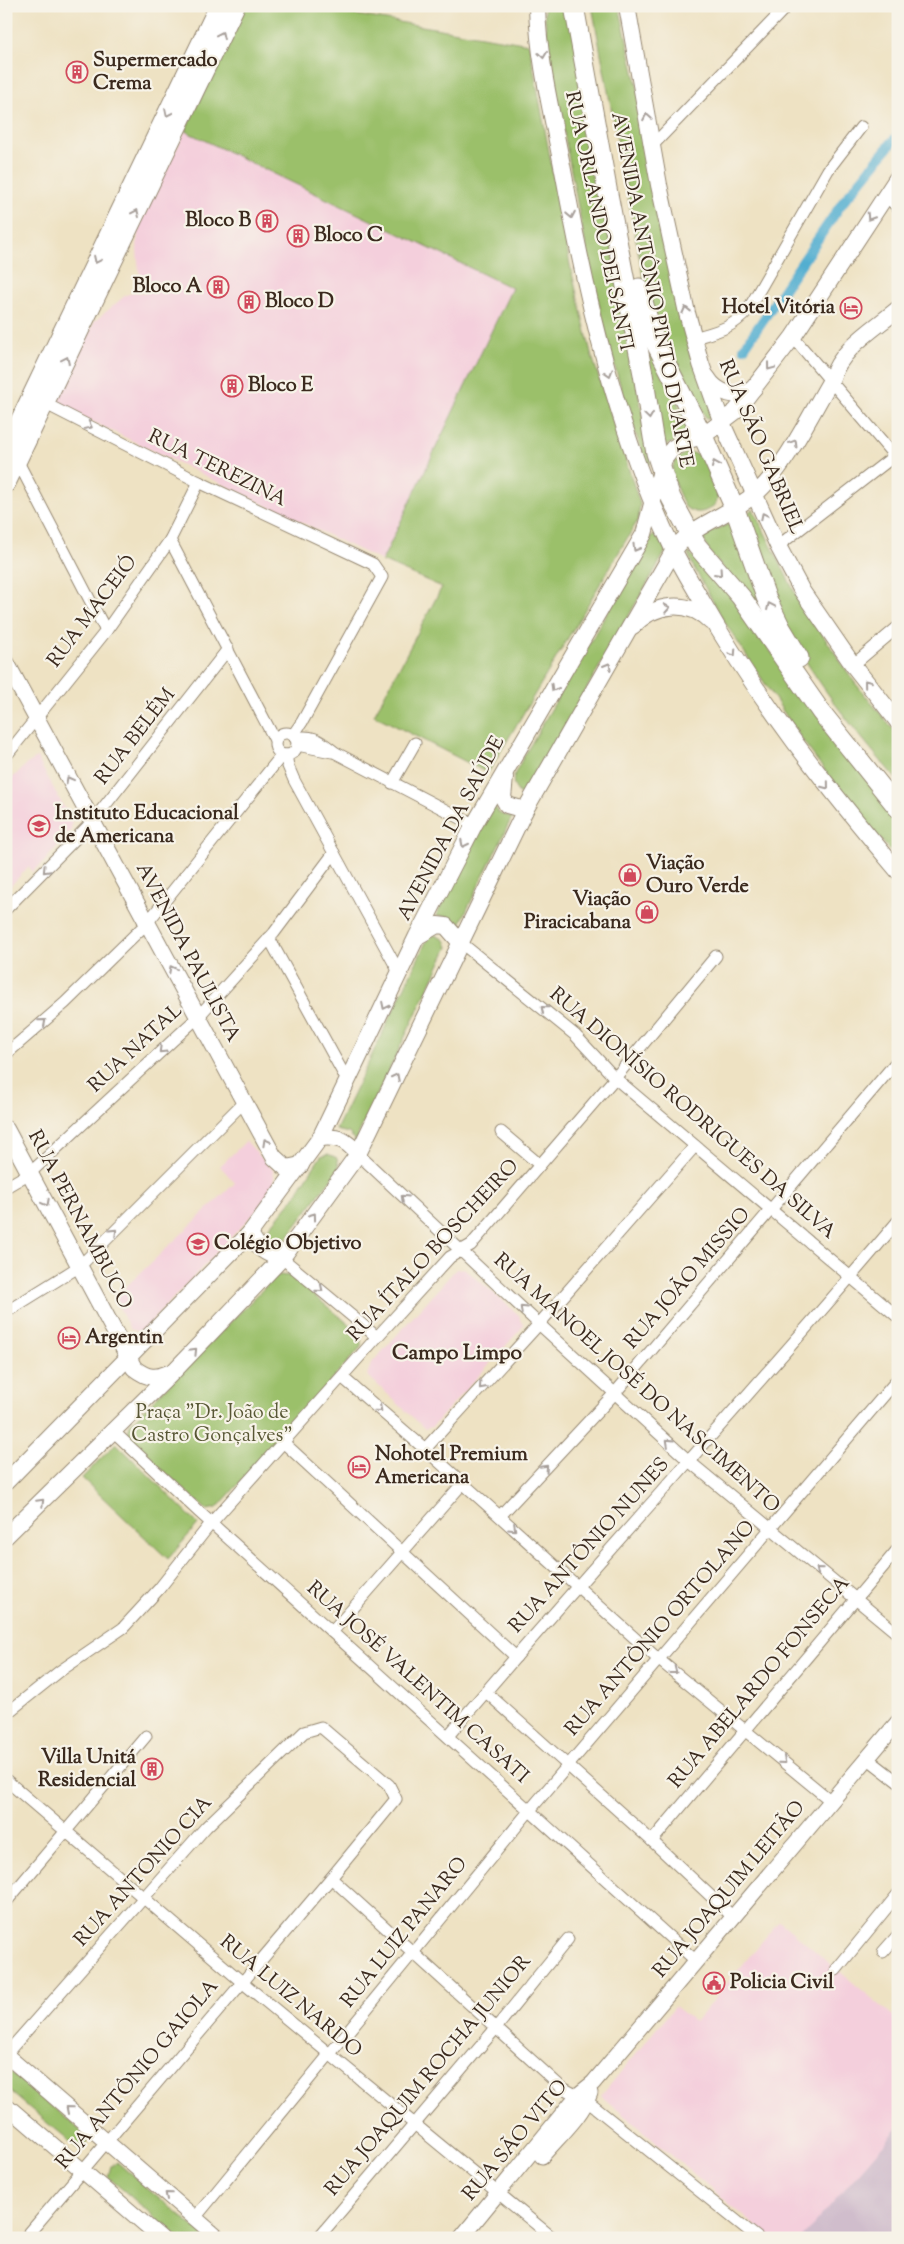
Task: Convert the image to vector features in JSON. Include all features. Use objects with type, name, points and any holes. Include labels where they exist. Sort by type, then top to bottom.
[{"type":"main road","points":[[6,483],[12,455],[219,6]]},
{"type":"main road","points":[[38,400],[234,6]]},
{"type":"main road","name":"RUA ORLANDO DEI SANTI","points":[[537,6],[543,58],[580,260],[602,348],[625,426],[653,503],[674,550],[718,630],[798,749],[898,871]]},
{"type":"main road","name":"AVENIDA ANTÔNIO PINTO DUARTE","points":[[574,6],[643,374],[653,437],[660,467],[671,498],[690,534],[705,557],[749,608],[821,712],[898,808]]},
{"type":"main road","name":"AVENIDA ANTÔNIO PINTO DUARTE","points":[[586,6],[619,192],[642,304],[662,358],[703,436],[735,509],[766,597],[792,649],[819,689],[898,789]]},
{"type":"main road","name":"RUA SÃO GABRIEL","points":[[628,7],[652,146],[674,256],[704,374],[722,423],[778,546],[802,590],[853,665],[898,722]]},
{"type":"main road","name":"AVENIDA DA SAÚDE","points":[[6,1482],[250,1233],[301,1166],[320,1138],[417,936],[474,825],[644,534],[653,503],[660,467],[673,448],[685,441],[703,436],[736,411],[793,337],[885,194],[898,177]]},
{"type":"main road","points":[[6,1536],[176,1370],[282,1258],[358,1154],[525,810],[674,550],[690,534],[735,509],[768,483],[831,380],[835,367],[844,354],[898,309]]},
{"type":"main road","points":[[704,374],[719,390],[730,394],[745,393],[756,386]]},
{"type":"main road","points":[[627,633],[648,614],[661,608],[672,606],[693,609],[702,614],[718,630]]},
{"type":"main road","name":"AVENIDA PAULISTA","points":[[6,662],[278,1162],[286,1168],[301,1166]]},
{"type":"main road","points":[[506,770],[503,798],[507,805],[525,810]]},
{"type":"main road","points":[[417,936],[437,925],[446,926],[460,942]]},
{"type":"main road","name":"RUA PERNAMBUCO","points":[[6,1129],[134,1368],[146,1377],[160,1378],[176,1370]]},
{"type":"main road","points":[[320,1138],[341,1138],[349,1143],[358,1154]]},
{"type":"main road","points":[[250,1233],[255,1243],[262,1250],[272,1256],[282,1258]]},
{"type":"street","points":[[652,146],[787,6]]},
{"type":"street","points":[[694,338],[727,328],[738,321],[748,310],[828,170],[861,127]]},
{"type":"street","points":[[885,194],[898,208]]},
{"type":"street","points":[[778,546],[897,456],[793,337]]},
{"type":"street","name":"RUA TEREZINA","points":[[38,400],[199,482],[373,564],[382,577],[287,743]]},
{"type":"street","points":[[12,455],[106,631]]},
{"type":"street","name":"RUA MACEIÓ","points":[[6,756],[106,631],[170,540],[199,482]]},
{"type":"street","points":[[170,540],[257,704],[287,743],[291,773],[400,974]]},
{"type":"street","points":[[853,665],[898,627]]},
{"type":"street","name":"RUA BELÉM","points":[[6,909],[92,822],[228,649]]},
{"type":"street","points":[[6,1054],[66,1003],[147,923],[287,743],[312,736],[336,753],[474,825]]},
{"type":"street","points":[[392,783],[415,743]]},
{"type":"street","name":"RUA NATAL","points":[[6,1188],[30,1172],[198,1017],[269,938],[334,853]]},
{"type":"street","points":[[269,938],[348,1082]]},
{"type":"street","name":"RUA DIONÍSIO RODRIGUES DA SILVA","points":[[460,942],[581,1041],[615,1078],[898,1316]]},
{"type":"street","name":"RUA ÍTALO BOSCHEIRO","points":[[6,1714],[60,1670],[123,1628],[159,1589],[212,1522],[450,1257],[471,1245],[615,1078],[716,956]]},
{"type":"street","name":"RUA JOÃO MISSIO","points":[[500,1516],[615,1393],[898,1060]]},
{"type":"street","points":[[6,1312],[80,1266],[244,1102]]},
{"type":"street","points":[[501,1132],[540,1165]]},
{"type":"street","points":[[425,1449],[539,1324],[695,1146]]},
{"type":"street","name":"RUA MANOEL JOSÉ DO NASCIMENTO","points":[[358,1154],[460,1251],[690,1462],[898,1634]]},
{"type":"street","name":"RUA ANTÔNIO NUNES","points":[[448,1736],[576,1587],[690,1462],[898,1221]]},
{"type":"street","points":[[282,1258],[378,1337]]},
{"type":"street","points":[[342,1377],[425,1449],[658,1659],[832,1801]]},
{"type":"street","name":"RUA ANTÔNIO ORTOLANO","points":[[530,1810],[898,1379]]},
{"type":"street","name":"RUA JOSÉ VALENTIM CASATI","points":[[113,1431],[696,1961]]},
{"type":"street","points":[[283,1442],[516,1657]]},
{"type":"street","points":[[332,1632],[463,1483]]},
{"type":"street","name":"RUA ABELARDO FONSECA","points":[[652,1841],[898,1549]]},
{"type":"street","points":[[486,1692],[652,1841],[733,1917]]},
{"type":"street","name":"RUA JOAQUIM LEITÃO","points":[[593,2083],[898,1722]]},
{"type":"street","name":"RUA ANTONIO CIA","points":[[6,2055],[206,1827],[304,1732],[320,1727],[389,1784],[396,1798]]},
{"type":"street","points":[[6,1902],[146,1736]]},
{"type":"street","points":[[867,1758],[898,1782]]},
{"type":"street","name":"RUA LUIZ NARDO","points":[[6,1780],[242,1982],[553,2238]]},
{"type":"street","name":"RUA ANTÔNIO GAIOLA","points":[[25,2238],[331,1878],[396,1798]]},
{"type":"street","name":"RUA LUIZ PANARO","points":[[195,2218],[530,1810]]},
{"type":"street","points":[[331,1878],[561,2087],[583,2098],[751,2236]]},
{"type":"street","points":[[836,1970],[898,1894]]},
{"type":"street","points":[[883,1952],[898,1935]]},
{"type":"street","name":"RUA JOAQUIM ROCHA JUNIOR","points":[[318,2238],[496,2028],[568,1938]]},
{"type":"street","points":[[6,2055],[218,2238]]},
{"type":"street","name":"RUA SÃO VITO","points":[[461,2238],[503,2195],[583,2098],[593,2083]]},
{"type":"street","points":[[6,2105],[161,2238]]},
{"type":"street","name":"RUA SÃO VITO","points":[[474,2238],[503,2195]]},
{"type":"shaded area","points":[[185,131],[513,288],[382,561],[58,405],[56,398],[82,343],[95,321],[126,295],[136,292],[144,294],[149,283],[142,278],[139,272],[138,228]]},
{"type":"shaded area","name":"Instituto Educacional de Americana","points":[[37,758],[72,822],[71,830],[43,863],[32,872],[29,866],[6,891],[6,784],[27,764]]},
{"type":"shaded area","name":"Colégio Objetivo","points":[[246,1141],[273,1170],[276,1190],[141,1332],[130,1329],[114,1298],[235,1183],[220,1166]]},
{"type":"shaded area","points":[[464,1268],[519,1315],[523,1324],[521,1329],[432,1427],[425,1429],[367,1375],[371,1364],[456,1269]]},
{"type":"shaded area","points":[[779,1921],[898,2020],[898,2238],[770,2238],[601,2096],[675,2006],[695,2022]]},
{"type":"shaded area","points":[[898,2128],[898,2238],[802,2238]]},
{"type":"green space","points":[[244,6],[303,6],[529,44],[570,265],[591,353],[640,504],[638,520],[488,773],[374,715],[442,587],[382,561],[512,288],[185,131]]},
{"type":"green space","points":[[544,6],[569,6],[651,463],[647,465],[621,387],[591,269],[554,78]]},
{"type":"green space","points":[[592,6],[619,6],[713,417],[707,419],[674,368],[661,339],[644,282]]},
{"type":"green space","points":[[638,311],[691,434],[665,446],[661,444]]},
{"type":"green space","points":[[690,452],[704,457],[717,485],[717,500],[714,505],[701,512],[685,507],[673,475],[675,462],[681,456]]},
{"type":"green space","points":[[753,509],[796,595],[855,683],[898,735],[898,781],[841,712],[806,662],[791,636],[761,565],[747,513]]},
{"type":"green space","points":[[731,523],[772,626],[710,553],[702,536]]},
{"type":"green space","points":[[652,535],[659,537],[666,551],[527,792],[520,794],[513,781],[518,768]]},
{"type":"green space","points":[[687,551],[717,579],[875,791],[898,817],[898,860],[836,786],[800,737],[724,621],[693,566]]},
{"type":"green space","points":[[493,805],[500,814],[512,817],[459,926],[449,917],[436,916]]},
{"type":"green space","points":[[435,935],[445,940],[448,947],[355,1141],[349,1133],[336,1130],[428,938]]},
{"type":"green space","points":[[328,1154],[337,1158],[339,1168],[283,1243],[273,1241],[269,1235],[269,1228],[293,1199],[321,1156]]},
{"type":"green space","name":"Praça \"Dr. João de Castro Gonçalves\"","points":[[279,1275],[290,1276],[356,1330],[361,1338],[361,1347],[217,1508],[207,1510],[132,1443],[128,1434],[130,1424]]},
{"type":"green space","points":[[116,1443],[198,1524],[168,1559],[82,1478]]},
{"type":"green space","points":[[6,2068],[86,2135],[87,2141],[85,2146],[77,2148],[6,2088]]},
{"type":"green space","points":[[118,2163],[207,2238],[179,2238],[108,2177],[111,2166]]},
{"type":"waterway","points":[[744,348],[843,202],[898,135]]},
{"type":"place","name":"Supermercado Crema","points":[[77,72]]},
{"type":"place","name":"Bloco B","points":[[267,221]]},
{"type":"place","name":"Bloco C","points":[[298,236]]},
{"type":"place","name":"Bloco A","points":[[218,287]]},
{"type":"place","name":"Bloco D","points":[[249,302]]},
{"type":"place","name":"Hotel Vitória","points":[[851,308]]},
{"type":"place","name":"Bloco E","points":[[232,386]]},
{"type":"place","name":"Instituto Educacional de Americana","points":[[39,826]]},
{"type":"place","name":"Viação Ouro Verde","points":[[630,875]]},
{"type":"place","name":"Viação Piracicabana","points":[[647,912]]},
{"type":"place","name":"Colégio Objetivo","points":[[198,1244]]},
{"type":"place","name":"Argentin","points":[[69,1338]]},
{"type":"place","name":"Nohotel Premium Americana","points":[[359,1467]]},
{"type":"place","name":"Villa Unitá Residencial","points":[[152,1769]]},
{"type":"place","name":"Policia Civil","points":[[714,1983]]},
{"type":"district","name":"Campo Limpo","points":[[457,1354]]}]
